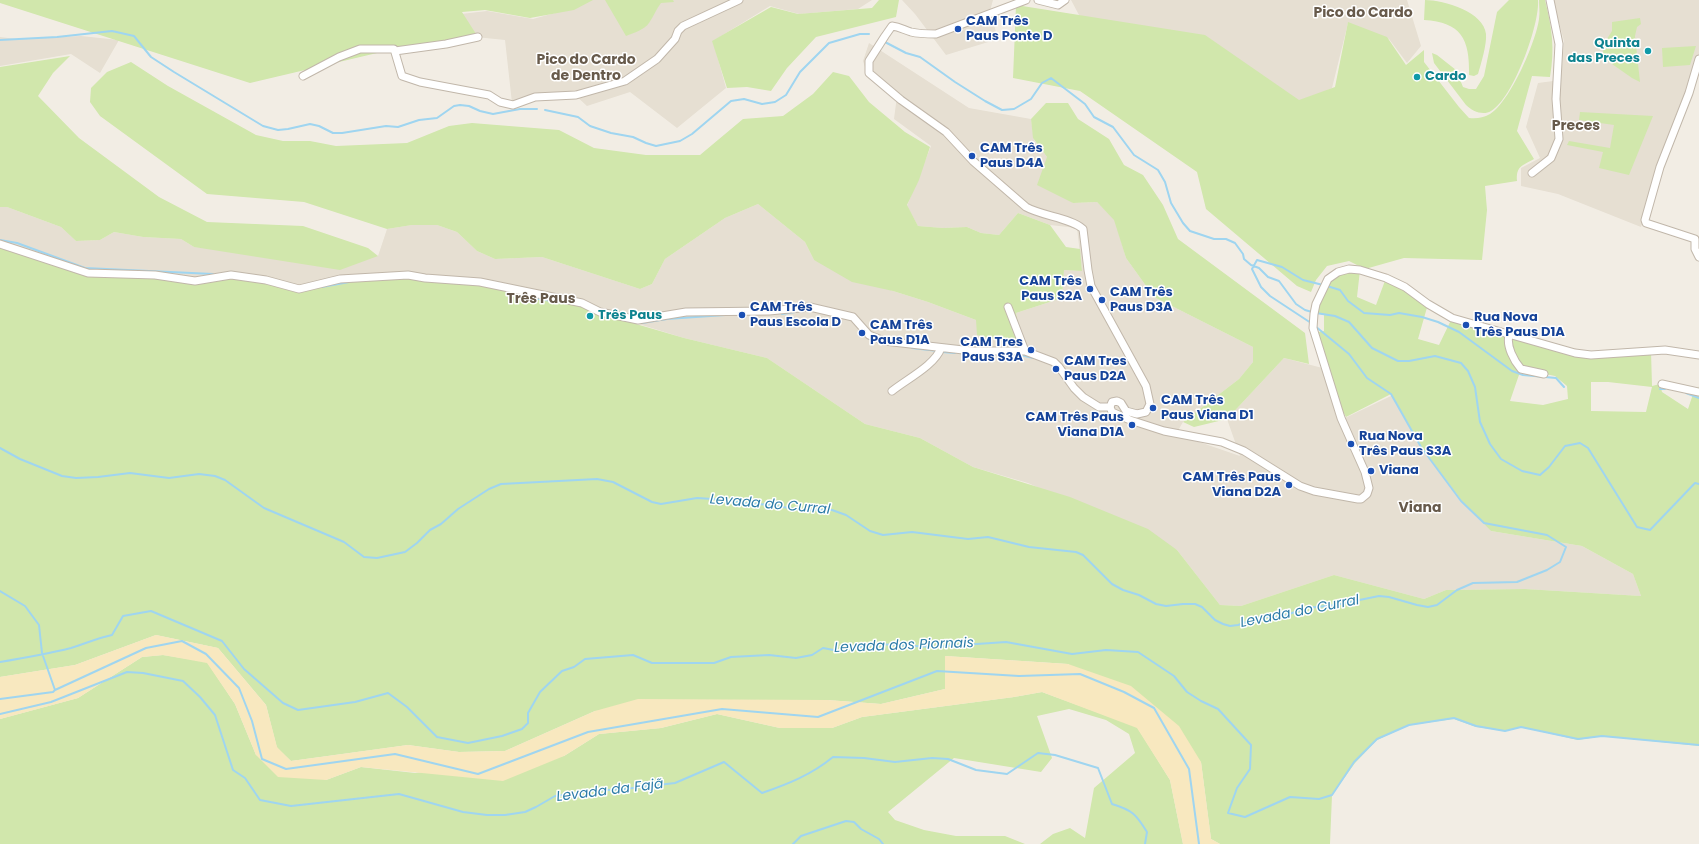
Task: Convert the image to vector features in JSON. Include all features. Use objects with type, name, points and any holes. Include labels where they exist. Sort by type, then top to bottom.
[{"type":"street","points":[[395,51],[402,76],[420,82],[490,95],[500,102],[513,105],[535,97],[576,96],[625,81],[657,59],[675,39],[678,31],[683,26],[740,0]]},
{"type":"street","points":[[1026,0],[936,34],[911,32],[892,26],[878,45],[869,61],[869,73],[900,100],[946,132],[974,161],[1026,207],[1035,212],[1072,222],[1079,225],[1083,229],[1088,270],[1092,286],[1146,386],[1150,404],[1146,412],[1140,414],[1126,411],[1121,403],[1117,401],[1112,402],[1110,408]]},
{"type":"street","points":[[1038,0],[1058,5],[1064,0]]},
{"type":"street","points":[[1532,173],[1551,158],[1559,139],[1556,99],[1559,44],[1550,0]]},
{"type":"street","points":[[303,76],[339,57],[360,50],[394,49],[395,51],[446,44],[478,37]]},
{"type":"street","points":[[1699,59],[1689,92],[1660,167],[1645,220],[1646,223],[1695,239],[1695,249],[1699,257]]},
{"type":"street","points":[[0,244],[88,274],[155,275],[196,281],[231,275],[266,280],[299,289],[340,280],[408,275],[425,278],[480,282],[582,303],[600,312],[638,320],[686,312],[769,311],[810,307],[853,317],[869,335],[875,339],[884,341],[972,351],[1025,351],[1054,362],[1074,388],[1083,397],[1099,407],[1110,408],[1113,412],[1130,420],[1164,431],[1222,442],[1244,450],[1300,486],[1314,491],[1358,499],[1361,499],[1367,494],[1369,488],[1365,472],[1341,418],[1314,333],[1314,314],[1325,283],[1338,272],[1349,269],[1366,271],[1405,287],[1428,304],[1452,318],[1585,355],[1665,350],[1699,355]]},
{"type":"street","points":[[1008,307],[1025,351]]},
{"type":"street","points":[[1509,335],[1508,339],[1517,365],[1521,369],[1544,374]]},
{"type":"street","points":[[892,392],[932,361],[941,348]]},
{"type":"street","points":[[1662,384],[1699,392]]},
{"type":"shaded area","points":[[592,0],[872,0],[858,9],[799,14],[770,6],[713,41],[726,88],[677,128],[630,92],[587,106],[574,94],[512,103],[505,40],[466,36],[461,14],[487,11],[533,19],[573,8]]},
{"type":"shaded area","points":[[902,0],[993,0],[990,11],[998,39],[946,55],[915,14]]},
{"type":"shaded area","points":[[1071,0],[1407,0],[1421,46],[1407,63],[1389,39],[1348,23],[1332,88],[1301,102],[1079,15]]},
{"type":"shaded area","points":[[1553,0],[1699,0],[1699,58],[1688,94],[1641,227],[1558,194],[1521,186],[1521,168],[1540,158],[1526,127],[1538,83],[1561,80],[1564,41]]},
{"type":"shaded area","points":[[81,36],[119,40],[100,73],[71,54],[0,66],[0,37],[16,39]]},
{"type":"shaded area","points":[[869,43],[969,108],[1031,119],[1034,140],[1047,157],[1073,203],[1097,202],[1115,220],[1126,258],[1154,297],[1253,347],[1253,362],[1239,379],[1183,422],[1176,434],[1240,456],[1227,419],[1284,358],[1330,370],[1345,418],[1391,396],[1425,400],[1491,531],[1582,546],[1633,574],[1641,596],[1525,589],[1446,590],[1424,599],[1334,575],[1241,606],[1220,605],[1177,550],[1028,483],[973,467],[920,438],[865,424],[767,358],[684,338],[600,312],[88,273],[0,244],[0,207],[7,207],[61,227],[76,241],[100,240],[114,232],[143,237],[181,239],[194,247],[378,256],[387,229],[412,225],[437,225],[457,232],[477,251],[495,259],[542,257],[640,289],[652,284],[665,259],[725,218],[758,204],[805,242],[814,260],[893,291],[976,320],[1023,345],[1016,313],[1062,298],[1064,270],[1082,271],[1077,228],[1050,225],[1018,213],[999,235],[981,233],[967,227],[943,228],[918,226],[907,206],[931,146],[894,119],[897,96],[869,79],[863,61]]},
{"type":"green space","points":[[0,0],[593,0],[574,10],[530,18],[485,10],[462,12],[478,37],[394,49],[250,83],[0,3]]},
{"type":"green space","points":[[605,0],[673,0],[674,2],[661,3],[645,27],[626,36]]},
{"type":"green space","points":[[879,0],[899,0],[896,17],[816,37],[787,68],[771,91],[747,87],[727,88],[712,41],[771,7],[798,14],[872,8]]},
{"type":"green space","points":[[1425,0],[1442,2],[1462,9],[1478,19],[1484,26],[1486,43],[1478,74],[1474,76],[1469,75],[1468,52],[1465,42],[1455,29],[1447,24],[1437,21],[1424,20]]},
{"type":"green space","points":[[1509,0],[1538,0],[1535,26],[1524,60],[1508,92],[1499,104],[1491,111],[1481,113],[1466,105],[1434,63],[1432,53],[1437,55],[1456,70],[1463,87],[1476,89],[1484,76],[1497,12]]},
{"type":"green space","points":[[1539,0],[1545,0],[1551,29],[1552,67],[1550,77],[1532,76],[1517,131],[1534,159],[1519,169],[1517,181],[1485,186],[1487,210],[1482,260],[1404,258],[1365,269],[1349,261],[1327,266],[1316,280],[1311,292],[1297,286],[1206,209],[1197,172],[1080,91],[1013,78],[1016,5],[1205,35],[1299,100],[1335,87],[1348,22],[1387,37],[1406,65],[1424,50],[1424,62],[1459,107],[1469,118],[1480,118],[1490,114],[1498,107],[1514,85],[1521,71],[1537,29]]},
{"type":"green space","points":[[1640,18],[1641,24],[1637,27],[1635,36],[1640,82],[1602,57],[1605,42],[1612,31],[1612,22]]},
{"type":"green space","points":[[1696,46],[1690,65],[1663,67],[1662,48]]},
{"type":"green space","points":[[70,56],[53,73],[38,96],[79,138],[159,197],[207,222],[303,226],[368,248],[378,256],[340,270],[194,247],[181,239],[143,237],[114,232],[100,240],[76,241],[61,227],[7,207],[0,207],[0,67]]},
{"type":"green space","points":[[131,62],[168,86],[256,135],[283,141],[310,141],[336,146],[407,143],[449,126],[472,123],[559,130],[594,148],[646,155],[700,155],[743,119],[783,116],[813,94],[833,72],[849,76],[869,102],[905,132],[930,147],[919,180],[907,205],[918,226],[943,228],[967,227],[981,233],[999,235],[1018,213],[1050,225],[1066,247],[1080,249],[1082,271],[1064,270],[1062,298],[1016,313],[1023,345],[977,335],[976,320],[928,302],[893,291],[852,282],[814,260],[805,242],[758,204],[725,218],[665,259],[652,284],[640,289],[542,257],[495,259],[477,251],[457,232],[437,225],[412,225],[387,229],[304,202],[207,194],[100,116],[90,102],[91,88],[107,72]]},
{"type":"green space","points":[[1046,103],[1068,103],[1078,119],[1109,139],[1124,165],[1143,175],[1163,205],[1178,239],[1305,333],[1309,364],[1284,358],[1227,419],[1194,427],[1183,422],[1239,379],[1253,362],[1253,347],[1154,297],[1126,258],[1114,220],[1097,202],[1073,203],[1037,185],[1047,157],[1033,138],[1031,119]]},
{"type":"green space","points":[[1580,112],[1653,116],[1629,175],[1599,168],[1603,152],[1567,145],[1569,141],[1610,148],[1614,125],[1579,120]]},
{"type":"green space","points":[[0,244],[88,273],[195,281],[231,275],[299,289],[340,279],[393,275],[480,282],[582,303],[600,312],[636,324],[684,338],[767,358],[865,424],[920,438],[973,467],[1070,497],[1148,529],[1177,550],[1220,605],[1241,606],[1334,575],[1424,599],[1446,590],[1525,589],[1641,596],[1633,574],[1582,546],[1491,531],[1462,501],[1421,446],[1391,394],[1346,417],[1338,402],[1314,333],[1324,331],[1324,315],[1316,313],[1332,275],[1360,270],[1357,297],[1376,305],[1386,278],[1428,304],[1418,339],[1439,345],[1452,318],[1575,353],[1651,351],[1652,386],[1660,384],[1662,392],[1688,409],[1694,391],[1698,392],[1699,386],[1699,746],[1602,736],[1578,740],[1521,727],[1505,731],[1476,727],[1454,719],[1409,725],[1377,740],[1355,763],[1332,795],[1330,844],[1220,844],[1211,839],[1201,762],[1068,664],[945,656],[945,689],[881,704],[827,700],[773,700],[595,711],[505,751],[459,752],[408,745],[291,761],[277,748],[266,705],[218,648],[156,635],[75,665],[0,677]],"holes":[[[1521,369],[1555,376],[1567,386],[1568,399],[1543,405],[1510,401]],[[1591,382],[1608,382],[1652,387],[1646,412],[1591,411]]]},
{"type":"green space","points":[[163,655],[207,662],[235,704],[256,755],[326,780],[361,767],[415,773],[564,756],[599,734],[661,728],[717,714],[780,728],[832,728],[862,717],[1042,692],[1137,727],[1170,780],[1183,844],[1040,844],[1053,834],[1070,828],[1085,838],[1094,788],[1135,753],[1129,734],[1106,720],[1069,709],[1037,716],[1052,758],[1041,772],[954,758],[888,812],[895,820],[924,830],[956,836],[1005,836],[1025,844],[0,844],[0,719],[78,698],[142,657]]},
{"type":"sand","points":[[156,635],[218,648],[266,705],[277,747],[291,761],[408,745],[459,752],[505,751],[595,711],[638,699],[827,700],[881,704],[945,689],[945,656],[1068,664],[1131,686],[1179,726],[1201,762],[1211,839],[1220,844],[1183,844],[1170,780],[1137,728],[1042,692],[862,717],[832,728],[780,728],[717,714],[661,728],[599,734],[564,756],[503,781],[361,767],[326,780],[278,777],[256,755],[235,704],[207,663],[163,655],[142,657],[78,698],[0,719],[0,677],[75,665]]},
{"type":"waterway","points":[[0,40],[57,37],[112,31],[134,36],[151,57],[263,126],[278,130],[310,124],[319,126],[333,133],[386,126],[398,127],[419,120],[437,118],[454,106],[460,105],[469,106],[480,111],[493,114],[520,109],[537,109]]},
{"type":"waterway","points":[[545,110],[578,117],[590,126],[611,133],[633,137],[656,146],[680,141],[692,134],[731,101],[744,99],[762,104],[775,102],[786,95],[800,72],[829,43],[860,34],[869,34]]},
{"type":"waterway","points":[[883,41],[906,53],[920,57],[955,82],[1002,110],[1014,109],[1031,99],[1042,83],[1051,78],[1085,104],[1094,117],[1113,127],[1134,155],[1158,170],[1165,182],[1171,203],[1183,223],[1190,231],[1214,239],[1226,239],[1235,243],[1243,254],[1244,259],[1251,265],[1259,268],[1268,277],[1279,281],[1296,304],[1305,310],[1312,312]]},
{"type":"waterway","points":[[0,240],[17,243],[85,268],[213,274]]},
{"type":"waterway","name":"Levada do Curral","points":[[1311,323],[1270,296],[1261,287],[1252,269],[1257,260],[1282,267],[1303,280],[1323,285]]},
{"type":"waterway","points":[[322,287],[349,282]]},
{"type":"waterway","name":"Levada do Curral","points":[[1327,286],[1340,290],[1348,301],[1364,313],[1390,315],[1399,313],[1422,317],[1438,322],[1459,332],[1512,371],[1523,375],[1556,378],[1564,387]]},
{"type":"waterway","points":[[506,291],[539,299],[565,303]]},
{"type":"waterway","points":[[782,314],[795,312]]},
{"type":"waterway","points":[[1316,313],[1335,316],[1349,322],[1372,348],[1398,361],[1409,361],[1435,356],[1461,363],[1468,371],[1475,387],[1480,422],[1490,444],[1501,459],[1522,471],[1540,475],[1549,467],[1565,446],[1580,443],[1588,448],[1637,527],[1650,530],[1695,483],[1699,484]]},
{"type":"waterway","points":[[642,323],[667,319],[725,315]]},
{"type":"waterway","name":"Levada do Curral","points":[[0,448],[20,459],[62,476],[76,478],[130,473],[169,478],[199,474],[215,476],[225,480],[264,508],[344,542],[364,557],[377,558],[405,552],[430,530],[441,524],[458,509],[489,489],[501,484],[597,479],[613,482],[652,502],[661,504],[697,498],[729,500],[801,510],[832,510],[846,515],[870,531],[883,535],[912,532],[968,539],[988,537],[1029,547],[1076,552],[1083,555],[1112,584],[1123,590],[1139,595],[1156,604],[1166,606],[1195,604],[1202,607],[1215,620],[1230,626],[1238,625],[1261,617],[1280,617],[1307,608],[1335,605],[1379,596],[1389,597],[1428,607],[1437,605],[1457,590],[1473,583],[1517,582],[1547,570],[1560,562],[1566,547],[1547,535],[1484,523],[1461,501],[1421,447],[1391,394],[1367,378],[1349,354],[1315,326]]},
{"type":"waterway","points":[[868,338],[880,343]]},
{"type":"waterway","points":[[912,348],[938,351]]},
{"type":"waterway","points":[[942,352],[955,353]]},
{"type":"waterway","points":[[1000,354],[1021,355],[1033,358]]},
{"type":"waterway","name":"Levada do Curral","points":[[1660,389],[1665,389]]},
{"type":"waterway","name":"Levada do Curral","points":[[1686,393],[1699,398]]},
{"type":"waterway","points":[[0,591],[25,606],[39,625],[42,653],[55,690]]},
{"type":"waterway","name":"Levada dos Piornais","points":[[0,662],[71,648],[112,635],[123,616],[151,611],[222,641],[244,669],[283,703],[298,710],[355,702],[388,693],[407,707],[437,737],[468,743],[502,736],[522,729],[528,723],[528,713],[540,692],[562,671],[574,667],[585,659],[633,655],[652,663],[714,663],[731,657],[769,655],[796,658],[812,655],[823,648],[839,651],[877,644],[933,647],[1006,642],[1072,654],[1106,650],[1138,652],[1174,676],[1187,692],[1218,709],[1251,745],[1250,769],[1237,788],[1228,813],[1245,817],[1290,797],[1319,799],[1332,795],[1354,762],[1377,739],[1409,725],[1454,718],[1476,726],[1505,731],[1521,727],[1578,739],[1602,736],[1699,745]]},
{"type":"waterway","points":[[0,699],[53,692],[146,648],[182,641],[206,654],[239,688],[252,721],[262,759],[286,769],[395,754],[478,774],[588,732],[722,709],[818,717],[937,671],[1019,676],[1080,674],[1124,692],[1154,708],[1189,769],[1199,844]]},
{"type":"waterway","name":"Levada da Fajã","points":[[0,714],[51,702],[127,672],[143,673],[183,681],[200,697],[215,715],[233,770],[245,778],[260,800],[291,806],[399,794],[463,812],[487,815],[505,815],[525,812],[555,796],[590,791],[625,789],[675,783],[724,762],[762,793],[799,778],[816,769],[833,757],[864,758],[895,762],[932,758],[948,759],[976,770],[1007,774],[1038,753],[1055,755],[1098,768],[1112,804],[1124,808],[1133,814],[1140,821],[1147,832],[1145,844]]},
{"type":"waterway","points":[[793,844],[801,836],[846,821],[854,822],[861,829],[879,839],[883,844]]},
{"type":"place","name":"CAM Três Paus Ponte D","points":[[958,29]]},
{"type":"place","name":"Quinta das Preces","points":[[1648,51]]},
{"type":"place","name":"Cardo","points":[[1417,77]]},
{"type":"place","name":"CAM Três Paus D4A","points":[[972,156]]},
{"type":"place","name":"CAM Três Paus S2A","points":[[1090,289]]},
{"type":"place","name":"CAM Três Paus D3A","points":[[1102,300]]},
{"type":"place","name":"CAM Três Paus Escola D","points":[[742,315]]},
{"type":"place","name":"Três Paus","points":[[590,316]]},
{"type":"place","name":"Rua Nova Três Paus D1A","points":[[1466,325]]},
{"type":"place","name":"CAM Três Paus D1A","points":[[862,333]]},
{"type":"place","name":"CAM Tres Paus S3A","points":[[1031,350]]},
{"type":"place","name":"CAM Tres Paus D2A","points":[[1056,369]]},
{"type":"place","name":"CAM Três Paus Viana D1","points":[[1153,408]]},
{"type":"place","name":"CAM Três Paus Viana D1A","points":[[1132,425]]},
{"type":"place","name":"Rua Nova Três Paus S3A","points":[[1351,444]]},
{"type":"place","name":"Viana","points":[[1371,471]]},
{"type":"place","name":"CAM Três Paus Viana D2A","points":[[1289,485]]},
{"type":"district","name":"Pico do Cardo","points":[[1363,13]]},
{"type":"district","name":"Pico do Cardo de Dentro","points":[[586,68]]},
{"type":"district","name":"Preces","points":[[1576,126]]},
{"type":"district","name":"Três Paus","points":[[541,299]]},
{"type":"district","name":"Viana","points":[[1420,508]]}]
